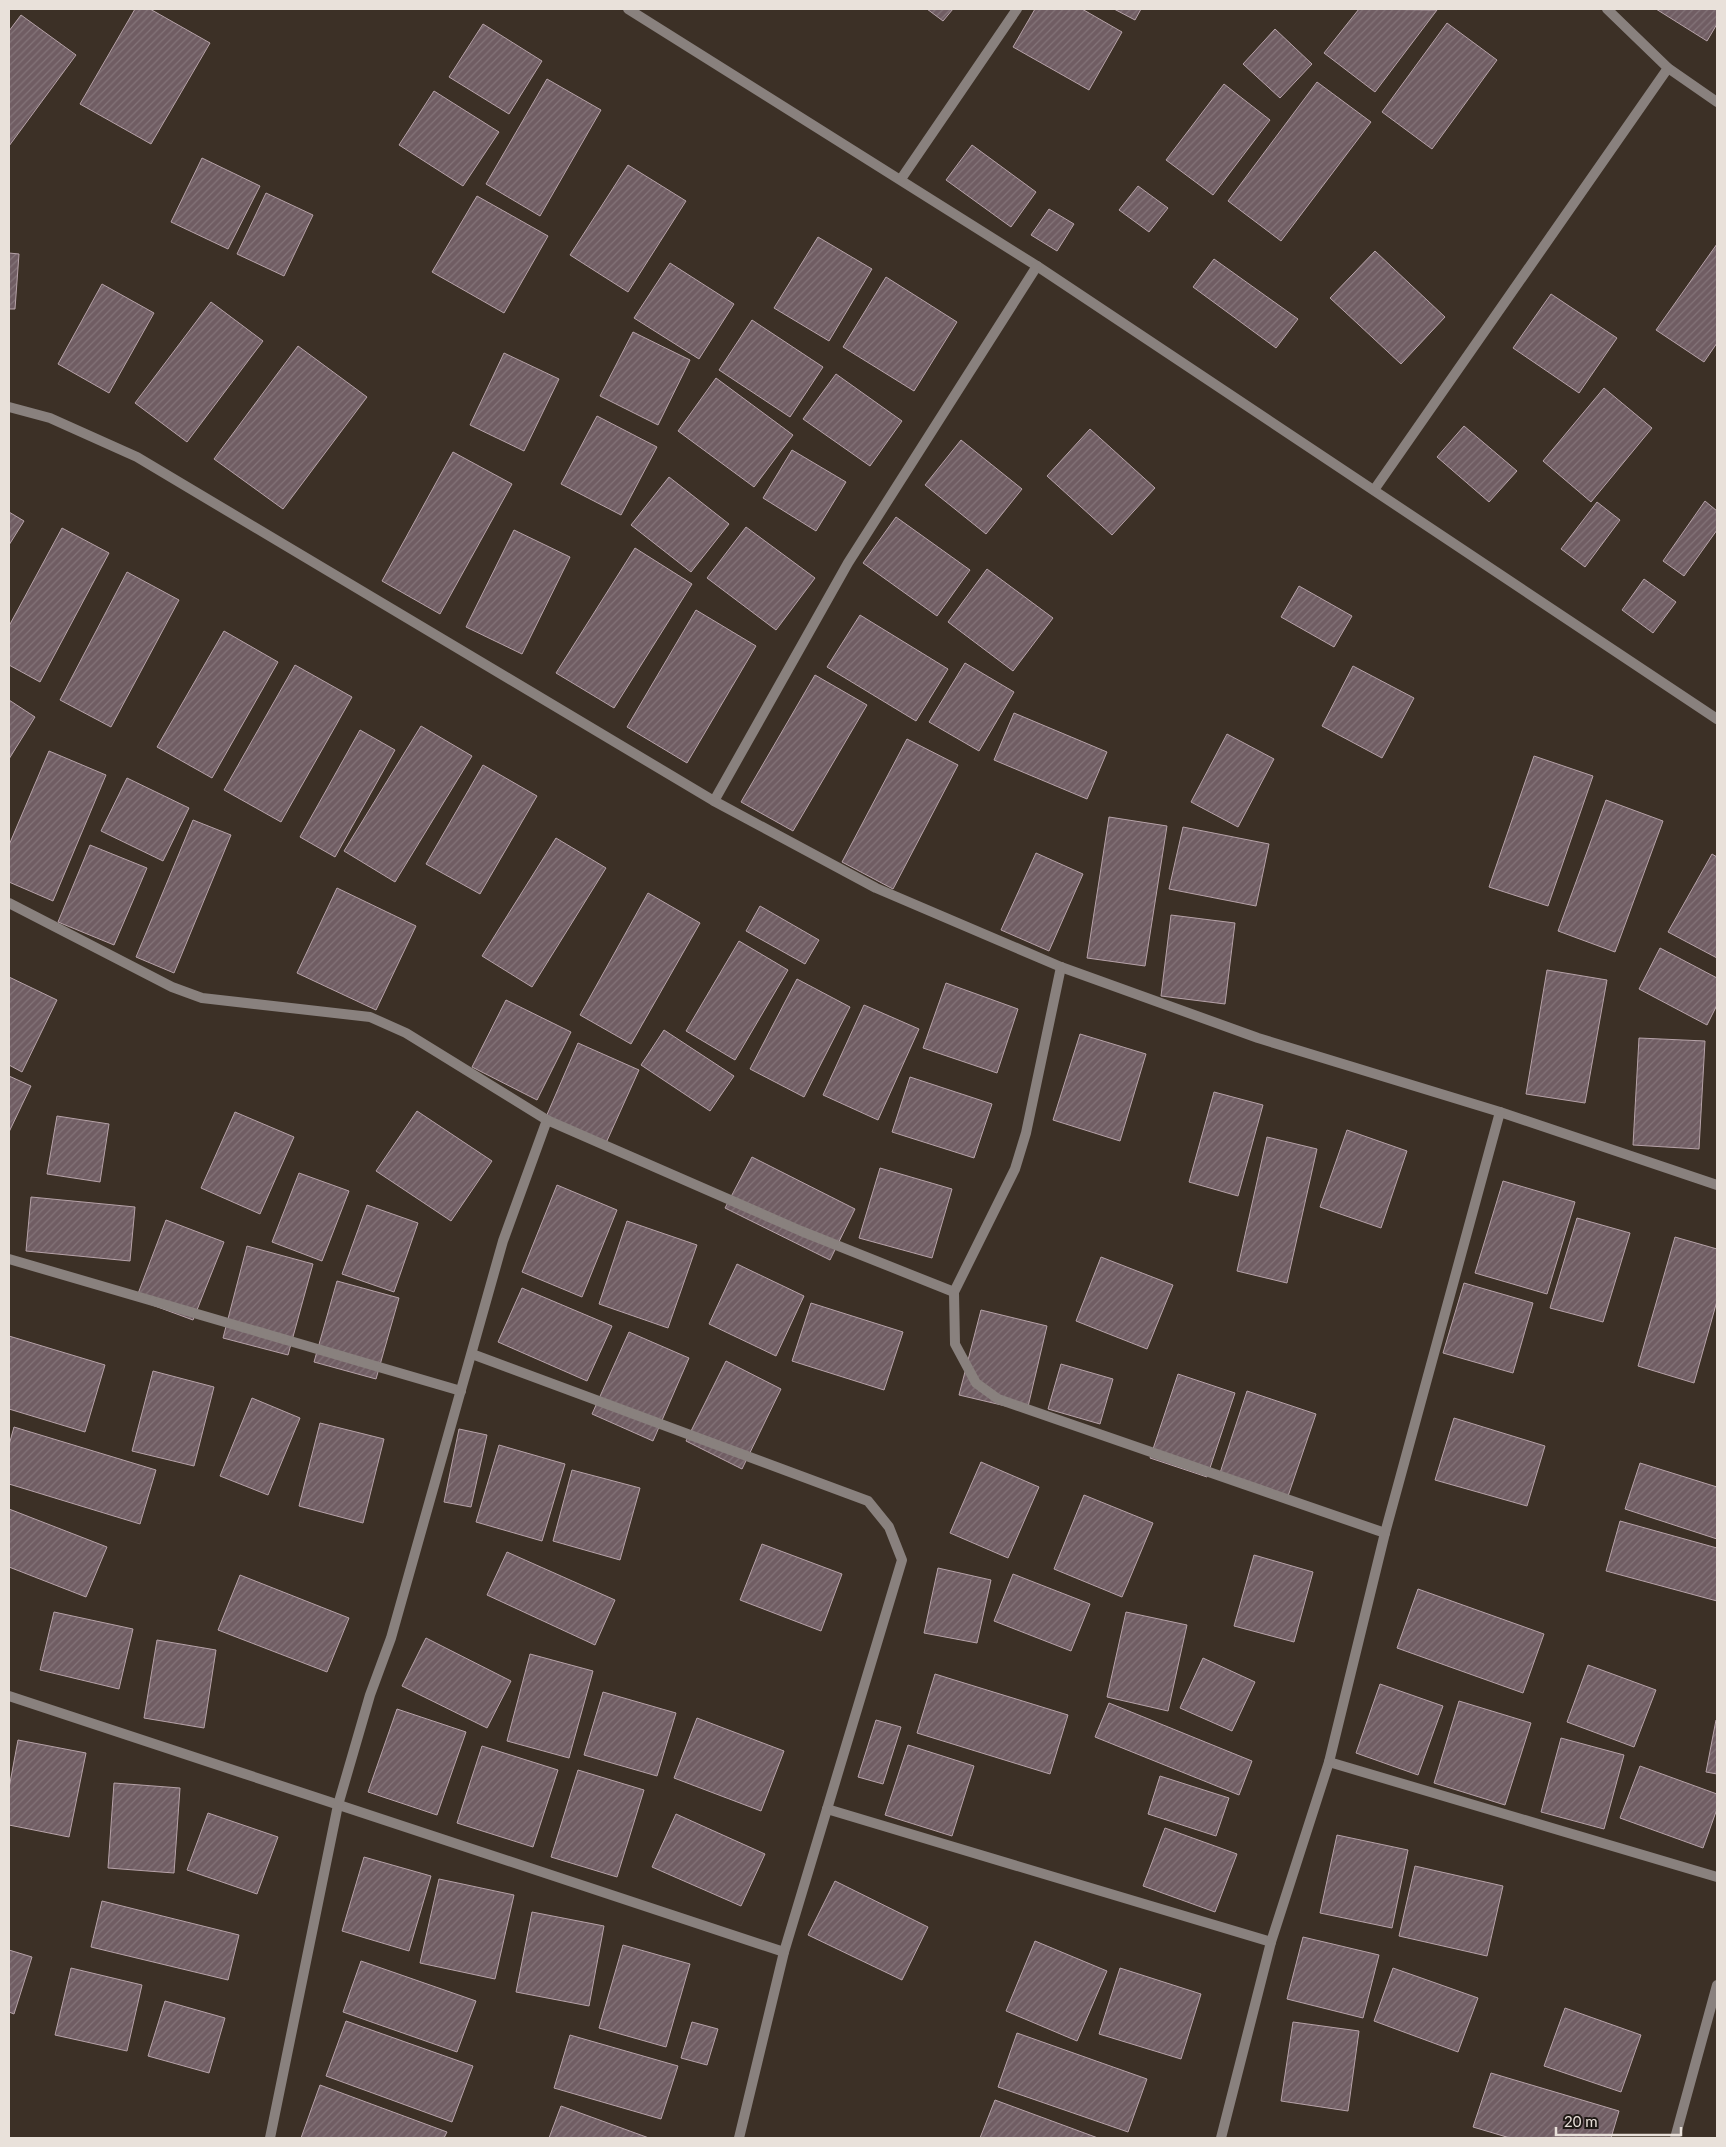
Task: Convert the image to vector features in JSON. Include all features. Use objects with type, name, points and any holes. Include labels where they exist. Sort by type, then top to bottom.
[{"type":"street","points":[[628,9],[1037,266],[1717,719]]},
{"type":"street","points":[[900,179],[1017,9]]},
{"type":"street","points":[[1607,9],[1668,68],[1717,102]]},
{"type":"street","points":[[1374,490],[1668,68]]},
{"type":"street","points":[[714,801],[848,563],[1037,266]]},
{"type":"street","points":[[9,407],[50,418],[137,457],[714,801],[876,888],[1060,967],[1258,1038],[1500,1112],[1717,1185]]},
{"type":"street","points":[[9,903],[172,987],[202,998],[370,1017],[406,1032],[547,1120],[801,1231],[954,1292]]},
{"type":"street","points":[[1060,967],[1026,1133],[1015,1169],[954,1292],[955,1344],[976,1383],[998,1399],[1385,1533]]},
{"type":"street","points":[[1220,2138],[1271,1942],[1329,1762],[1385,1533],[1500,1112]]},
{"type":"street","points":[[270,2138],[338,1805],[370,1695],[391,1638],[462,1392],[503,1240],[547,1120]]},
{"type":"street","points":[[9,1258],[462,1392]]},
{"type":"street","points":[[472,1354],[868,1500],[889,1527],[902,1560],[784,1952],[739,2138]]},
{"type":"street","points":[[9,1696],[784,1952]]},
{"type":"street","points":[[1329,1762],[1717,1877]]},
{"type":"street","points":[[827,1809],[1271,1942]]},
{"type":"street","points":[[1675,2138],[1717,1985]]},
{"type":"building","points":[[135,9],[150,9],[210,43],[151,144],[80,104]]},
{"type":"building","points":[[927,9],[953,9],[943,21]]},
{"type":"building","points":[[1035,9],[1082,9],[1122,32],[1089,90],[1013,47]]},
{"type":"building","points":[[1114,9],[1141,9],[1135,20]]},
{"type":"building","points":[[1359,9],[1437,10],[1375,92],[1324,53]]},
{"type":"building","points":[[1656,9],[1717,9],[1717,24],[1707,41]]},
{"type":"building","points":[[21,15],[76,55],[9,146],[9,31]]},
{"type":"building","points":[[1447,23],[1497,60],[1432,149],[1382,112]]},
{"type":"building","points":[[483,24],[542,61],[509,114],[449,77]]},
{"type":"building","points":[[1275,29],[1312,64],[1280,98],[1243,64]]},
{"type":"building","points":[[547,79],[601,110],[540,216],[486,184]]},
{"type":"building","points":[[1317,82],[1371,122],[1281,241],[1228,201]]},
{"type":"building","points":[[1224,84],[1270,120],[1213,195],[1166,160]]},
{"type":"building","points":[[434,91],[499,132],[463,186],[399,145]]},
{"type":"building","points":[[972,145],[1036,192],[1011,227],[946,180]]},
{"type":"building","points":[[202,158],[260,186],[228,249],[171,222]]},
{"type":"building","points":[[628,165],[686,201],[628,292],[570,255]]},
{"type":"building","points":[[1138,186],[1168,208],[1149,232],[1119,210]]},
{"type":"building","points":[[266,193],[313,215],[284,276],[237,254]]},
{"type":"building","points":[[477,196],[548,236],[504,313],[432,272]]},
{"type":"building","points":[[1049,209],[1074,224],[1057,251],[1031,235]]},
{"type":"building","points":[[818,237],[872,269],[829,341],[774,308]]},
{"type":"building","points":[[1717,244],[1717,343],[1704,362],[1656,330]]},
{"type":"building","points":[[1375,251],[1445,317],[1401,364],[1330,298]]},
{"type":"building","points":[[9,253],[19,254],[15,309],[9,309]]},
{"type":"building","points":[[1214,259],[1298,319],[1276,348],[1193,287]]},
{"type":"building","points":[[670,263],[734,304],[699,359],[634,318]]},
{"type":"building","points":[[886,277],[957,322],[914,391],[843,347]]},
{"type":"building","points":[[102,284],[154,313],[109,393],[58,364]]},
{"type":"building","points":[[1551,294],[1617,338],[1579,393],[1513,348]]},
{"type":"building","points":[[211,302],[263,341],[187,442],[135,403]]},
{"type":"building","points":[[752,320],[823,367],[790,417],[719,370]]},
{"type":"building","points":[[633,332],[690,360],[658,425],[600,396]]},
{"type":"building","points":[[298,346],[367,397],[283,509],[214,459]]},
{"type":"building","points":[[504,353],[559,379],[524,451],[470,425]]},
{"type":"building","points":[[836,374],[902,421],[870,466],[803,419]]},
{"type":"building","points":[[716,378],[793,435],[754,487],[678,431]]},
{"type":"building","points":[[1604,388],[1652,428],[1591,502],[1543,461]]},
{"type":"building","points":[[597,416],[657,447],[621,515],[561,484]]},
{"type":"building","points":[[1464,426],[1517,471],[1489,502],[1437,457]]},
{"type":"building","points":[[1090,429],[1155,488],[1112,535],[1047,476]]},
{"type":"building","points":[[961,440],[1022,489],[986,534],[925,485]]},
{"type":"building","points":[[792,450],[846,482],[816,531],[763,498]]},
{"type":"building","points":[[453,452],[512,484],[440,614],[382,581]]},
{"type":"building","points":[[669,477],[729,524],[691,572],[631,525]]},
{"type":"building","points":[[1705,501],[1717,511],[1717,530],[1684,576],[1663,561]]},
{"type":"building","points":[[1597,502],[1620,520],[1585,567],[1561,549]]},
{"type":"building","points":[[9,512],[24,521],[9,545]]},
{"type":"building","points":[[896,517],[970,570],[937,616],[863,563]]},
{"type":"building","points":[[746,527],[815,578],[776,630],[707,578]]},
{"type":"building","points":[[62,528],[109,553],[40,682],[9,665],[9,626]]},
{"type":"building","points":[[514,530],[570,557],[522,654],[466,627]]},
{"type":"building","points":[[635,548],[692,584],[614,708],[556,673]]},
{"type":"building","points":[[987,569],[1053,618],[1013,671],[948,622]]},
{"type":"building","points":[[127,572],[179,600],[111,727],[60,700]]},
{"type":"building","points":[[1644,579],[1676,602],[1653,633],[1622,610]]},
{"type":"building","points":[[1299,586],[1352,616],[1334,647],[1281,617]]},
{"type":"building","points":[[696,610],[756,646],[687,763],[627,727]]},
{"type":"building","points":[[860,615],[948,669],[916,721],[827,667]]},
{"type":"building","points":[[224,631],[278,662],[212,778],[157,747]]},
{"type":"building","points":[[965,663],[1014,692],[979,751],[929,722]]},
{"type":"building","points":[[295,665],[352,697],[281,822],[224,790]]},
{"type":"building","points":[[1353,666],[1414,698],[1382,758],[1322,726]]},
{"type":"building","points":[[815,675],[867,705],[793,831],[741,802]]},
{"type":"building","points":[[9,700],[35,717],[9,759]]},
{"type":"building","points":[[1014,713],[1107,752],[1087,799],[994,760]]},
{"type":"building","points":[[421,726],[472,756],[395,882],[344,851]]},
{"type":"building","points":[[360,730],[395,750],[335,857],[300,837]]},
{"type":"building","points":[[1227,734],[1274,759],[1238,827],[1191,802]]},
{"type":"building","points":[[907,739],[958,765],[893,889],[842,862]]},
{"type":"building","points":[[49,751],[106,775],[53,901],[9,882],[9,845]]},
{"type":"building","points":[[1534,756],[1593,776],[1548,906],[1489,887]]},
{"type":"building","points":[[483,765],[537,796],[480,894],[426,864]]},
{"type":"building","points":[[127,778],[189,808],[163,861],[101,831]]},
{"type":"building","points":[[1606,800],[1663,821],[1615,952],[1558,931]]},
{"type":"building","points":[[1109,817],[1167,826],[1145,966],[1087,958]]},
{"type":"building","points":[[193,820],[231,835],[174,973],[136,957]]},
{"type":"building","points":[[1183,827],[1269,844],[1256,906],[1169,889]]},
{"type":"building","points":[[556,838],[606,868],[532,987],[482,956]]},
{"type":"building","points":[[90,845],[147,868],[114,945],[58,922]]},
{"type":"building","points":[[1036,853],[1083,874],[1049,951],[1001,930]]},
{"type":"building","points":[[1712,854],[1717,857],[1717,958],[1668,932]]},
{"type":"building","points":[[337,888],[416,926],[376,1010],[297,973]]},
{"type":"building","points":[[648,893],[700,923],[631,1044],[580,1015]]},
{"type":"building","points":[[760,906],[819,940],[805,964],[746,931]]},
{"type":"building","points":[[1171,915],[1235,923],[1225,1004],[1161,996]]},
{"type":"building","points":[[739,941],[788,970],[735,1060],[686,1031]]},
{"type":"building","points":[[1660,948],[1717,978],[1717,1005],[1707,1025],[1639,989]]},
{"type":"building","points":[[1547,970],[1607,980],[1585,1103],[1526,1094]]},
{"type":"building","points":[[9,977],[57,1000],[22,1072],[9,1065]]},
{"type":"building","points":[[797,979],[850,1007],[804,1097],[750,1069]]},
{"type":"building","points":[[946,983],[1018,1009],[997,1073],[923,1048]]},
{"type":"building","points":[[506,1000],[571,1032],[537,1100],[472,1067]]},
{"type":"building","points":[[864,1005],[919,1029],[878,1120],[823,1095]]},
{"type":"building","points":[[664,1030],[734,1076],[710,1111],[641,1065]]},
{"type":"building","points":[[1080,1034],[1146,1054],[1120,1141],[1053,1120]]},
{"type":"building","points":[[1639,1038],[1705,1041],[1699,1149],[1633,1145]]},
{"type":"building","points":[[578,1043],[639,1070],[606,1143],[546,1117]]},
{"type":"building","points":[[9,1076],[31,1086],[9,1132]]},
{"type":"building","points":[[910,1077],[992,1104],[974,1158],[892,1132]]},
{"type":"building","points":[[1214,1092],[1263,1105],[1238,1196],[1189,1182]]},
{"type":"building","points":[[417,1111],[492,1161],[451,1221],[376,1171]]},
{"type":"building","points":[[235,1112],[294,1137],[260,1214],[201,1188]]},
{"type":"building","points":[[57,1116],[109,1124],[100,1182],[47,1174]]},
{"type":"building","points":[[1347,1130],[1407,1151],[1381,1228],[1320,1207]]},
{"type":"building","points":[[1267,1137],[1317,1149],[1287,1283],[1237,1271]]},
{"type":"building","points":[[752,1157],[855,1209],[830,1260],[725,1208]]},
{"type":"building","points":[[880,1168],[952,1189],[932,1258],[859,1238]]},
{"type":"building","points":[[299,1173],[349,1191],[322,1261],[272,1242]]},
{"type":"building","points":[[1503,1181],[1575,1202],[1547,1294],[1475,1273]]},
{"type":"building","points":[[557,1185],[617,1210],[582,1297],[522,1272]]},
{"type":"building","points":[[31,1197],[135,1207],[130,1261],[26,1251]]},
{"type":"building","points":[[367,1205],[418,1223],[394,1292],[342,1274]]},
{"type":"building","points":[[1577,1218],[1630,1233],[1603,1322],[1550,1308]]},
{"type":"building","points":[[166,1220],[224,1242],[193,1320],[136,1299]]},
{"type":"building","points":[[627,1221],[697,1245],[668,1328],[599,1304]]},
{"type":"building","points":[[1675,1237],[1717,1249],[1717,1301],[1694,1383],[1638,1366]]},
{"type":"building","points":[[247,1246],[313,1264],[288,1355],[223,1338]]},
{"type":"building","points":[[1101,1257],[1173,1285],[1147,1349],[1076,1321]]},
{"type":"building","points":[[737,1264],[804,1296],[776,1356],[709,1324]]},
{"type":"building","points":[[337,1281],[399,1298],[376,1379],[314,1362]]},
{"type":"building","points":[[1464,1283],[1533,1303],[1513,1373],[1443,1353]]},
{"type":"building","points":[[522,1288],[612,1326],[587,1381],[498,1342]]},
{"type":"building","points":[[811,1303],[903,1332],[884,1390],[792,1361]]},
{"type":"building","points":[[981,1310],[1047,1326],[1027,1411],[959,1395]]},
{"type":"building","points":[[629,1332],[689,1358],[653,1441],[592,1414]]},
{"type":"building","points":[[9,1336],[105,1365],[85,1432],[9,1409]]},
{"type":"building","points":[[726,1361],[781,1389],[742,1469],[686,1441]]},
{"type":"building","points":[[1061,1364],[1113,1379],[1100,1424],[1048,1409]]},
{"type":"building","points":[[153,1371],[214,1387],[194,1466],[132,1451]]},
{"type":"building","points":[[1178,1374],[1235,1393],[1207,1477],[1150,1458]]},
{"type":"building","points":[[1247,1391],[1316,1414],[1286,1502],[1218,1479]]},
{"type":"building","points":[[252,1398],[300,1418],[268,1495],[220,1476]]},
{"type":"building","points":[[1454,1418],[1545,1446],[1527,1506],[1435,1480]]},
{"type":"building","points":[[320,1423],[384,1439],[363,1523],[299,1506]]},
{"type":"building","points":[[14,1427],[156,1470],[140,1524],[9,1484],[9,1445]]},
{"type":"building","points":[[459,1429],[487,1435],[471,1507],[444,1502]]},
{"type":"building","points":[[499,1445],[565,1464],[542,1541],[476,1522]]},
{"type":"building","points":[[981,1462],[1039,1487],[1008,1558],[950,1533]]},
{"type":"building","points":[[1640,1463],[1717,1487],[1717,1539],[1625,1509]]},
{"type":"building","points":[[572,1470],[640,1488],[620,1560],[553,1541]]},
{"type":"building","points":[[1084,1495],[1153,1523],[1122,1597],[1054,1569]]},
{"type":"building","points":[[9,1509],[107,1547],[86,1597],[9,1567]]},
{"type":"building","points":[[1620,1521],[1717,1548],[1717,1601],[1606,1571]]},
{"type":"building","points":[[762,1544],[842,1574],[821,1631],[740,1600]]},
{"type":"building","points":[[507,1552],[615,1600],[595,1645],[487,1595]]},
{"type":"building","points":[[1254,1555],[1313,1572],[1294,1642],[1234,1626]]},
{"type":"building","points":[[938,1568],[991,1580],[977,1643],[924,1633]]},
{"type":"building","points":[[1013,1574],[1090,1604],[1071,1651],[994,1621]]},
{"type":"building","points":[[240,1575],[349,1618],[327,1672],[218,1630]]},
{"type":"building","points":[[1418,1589],[1544,1634],[1523,1693],[1397,1648]]},
{"type":"building","points":[[54,1612],[133,1629],[119,1689],[40,1670]]},
{"type":"building","points":[[1126,1612],[1187,1625],[1168,1711],[1107,1697]]},
{"type":"building","points":[[426,1638],[511,1681],[487,1728],[402,1686]]},
{"type":"building","points":[[157,1640],[216,1650],[204,1728],[144,1718]]},
{"type":"building","points":[[530,1654],[593,1671],[569,1758],[507,1741]]},
{"type":"building","points":[[1203,1658],[1255,1682],[1232,1731],[1180,1708]]},
{"type":"building","points":[[1588,1665],[1656,1690],[1634,1747],[1567,1722]]},
{"type":"building","points":[[935,1674],[1068,1715],[1050,1774],[917,1733]]},
{"type":"building","points":[[1380,1684],[1443,1706],[1418,1775],[1356,1753]]},
{"type":"building","points":[[603,1692],[676,1713],[657,1776],[584,1755]]},
{"type":"building","points":[[1459,1701],[1531,1723],[1505,1805],[1434,1783]]},
{"type":"building","points":[[1109,1703],[1252,1761],[1239,1795],[1095,1737]]},
{"type":"building","points":[[397,1709],[466,1732],[437,1815],[368,1792]]},
{"type":"building","points":[[697,1718],[784,1751],[761,1811],[674,1778]]},
{"type":"building","points":[[876,1720],[901,1727],[883,1784],[858,1777]]},
{"type":"building","points":[[1717,1720],[1717,1774],[1706,1772]]},
{"type":"building","points":[[1561,1738],[1624,1755],[1604,1829],[1541,1812]]},
{"type":"building","points":[[18,1740],[86,1753],[69,1837],[9,1825],[9,1788]]},
{"type":"building","points":[[908,1745],[974,1766],[952,1836],[885,1815]]},
{"type":"building","points":[[482,1746],[558,1770],[533,1847],[457,1823]]},
{"type":"building","points":[[1640,1766],[1717,1794],[1717,1809],[1703,1848],[1620,1818]]},
{"type":"building","points":[[578,1770],[644,1790],[617,1877],[551,1857]]},
{"type":"building","points":[[1160,1776],[1229,1798],[1216,1836],[1148,1814]]},
{"type":"building","points":[[114,1783],[180,1788],[174,1873],[108,1868]]},
{"type":"building","points":[[208,1813],[278,1837],[257,1894],[187,1870]]},
{"type":"building","points":[[676,1814],[765,1854],[741,1906],[652,1867]]},
{"type":"building","points":[[1165,1828],[1237,1854],[1215,1912],[1143,1886]]},
{"type":"building","points":[[1337,1835],[1408,1850],[1392,1928],[1320,1913]]},
{"type":"building","points":[[364,1857],[431,1876],[409,1951],[342,1931]]},
{"type":"building","points":[[1415,1866],[1503,1886],[1487,1956],[1399,1936]]},
{"type":"building","points":[[439,1879],[514,1895],[495,1979],[420,1963]]},
{"type":"building","points":[[835,1881],[928,1927],[902,1980],[808,1935]]},
{"type":"building","points":[[102,1901],[239,1935],[228,1980],[91,1947]]},
{"type":"building","points":[[532,1912],[604,1926],[589,2006],[516,1992]]},
{"type":"building","points":[[1303,1937],[1379,1955],[1363,2018],[1287,1999]]},
{"type":"building","points":[[1035,1941],[1107,1971],[1077,2041],[1006,2011]]},
{"type":"building","points":[[623,1945],[690,1964],[666,2047],[599,2028]]},
{"type":"building","points":[[9,1950],[32,1957],[14,2014],[9,2012]]},
{"type":"building","points":[[361,1961],[476,2001],[457,2052],[343,2012]]},
{"type":"building","points":[[71,1968],[142,1985],[127,2051],[55,2035]]},
{"type":"building","points":[[1120,1968],[1201,1994],[1181,2059],[1099,2034]]},
{"type":"building","points":[[1393,1968],[1478,1998],[1458,2052],[1374,2021]]},
{"type":"building","points":[[165,2001],[225,2018],[209,2073],[148,2056]]},
{"type":"building","points":[[1565,2008],[1641,2035],[1621,2092],[1544,2066]]},
{"type":"building","points":[[346,2021],[473,2066],[452,2122],[326,2076]]},
{"type":"building","points":[[692,2022],[718,2029],[707,2065],[681,2058]]},
{"type":"building","points":[[1293,2022],[1359,2031],[1348,2111],[1281,2101]]},
{"type":"building","points":[[1017,2033],[1147,2079],[1128,2132],[998,2087]]},
{"type":"building","points":[[570,2035],[678,2066],[661,2119],[554,2088]]},
{"type":"building","points":[[1491,2073],[1619,2111],[1611,2138],[1510,2138],[1473,2127]]},
{"type":"building","points":[[320,2085],[447,2132],[444,2138],[301,2138]]},
{"type":"building","points":[[995,2100],[1098,2138],[980,2138]]},
{"type":"building","points":[[561,2106],[649,2138],[549,2138]]}]
